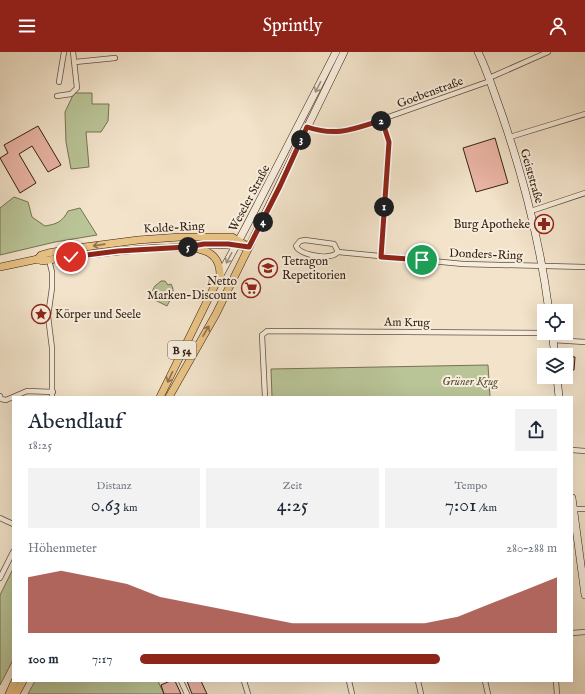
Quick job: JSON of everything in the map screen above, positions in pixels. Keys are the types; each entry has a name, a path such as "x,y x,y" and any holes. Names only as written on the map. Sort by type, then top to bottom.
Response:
{"main road":[{"name":"Weseler Straße","path":"160,396 220,275 336,52"},
{"name":"Weseler Straße","path":"170,396 216,314 280,186 344,52"},
{"name":"Geiststraße","path":"478,52 510,137 531,211 548,304"},
{"name":"Kolde-Ring","path":"38,259 41,255 48,253 138,240 221,236 232,237 237,243"},
{"name":"Kolde-Ring","path":"0,267 38,259 42,261 118,251 187,247 204,244 237,243 249,247"},
{"name":"Kolde-Ring","path":"187,247 204,250 212,255 218,262 220,275"},
{"path":"558,384 559,396"},
{"path":"573,504 575,540 585,595"},
{"path":"8,694 14,682"},
{"path":"16,694 22,682"}],"street":[{"path":"59,82 64,52"},
{"path":"57,96 71,94 77,88 73,52"},
{"name":"Goebenstraße","path":"307,127 326,132 338,132 382,120 489,80 548,52"},
{"path":"75,62 115,58"},
{"path":"510,137 585,114"},
{"path":"381,257 389,142 382,120"},
{"path":"531,211 585,193"},
{"name":"Donders-Ring","path":"338,252 334,244 329,242 305,240 300,241 296,246 297,250 302,253 329,256 338,252 463,264 585,267"},
{"path":"15,396 27,391 52,395 52,348 48,316 52,288 52,272 49,260"},
{"name":"Am Krug","path":"265,396 262,335 266,331 537,335"},
{"name":"Am Krug","path":"573,339 585,342"},
{"path":"0,396 1,399 6,400 12,397"},
{"path":"573,450 585,451"},
{"path":"574,509 585,509"},
{"path":"0,518 12,524"},
{"path":"0,578 12,554"},
{"path":"573,633 585,632"},
{"path":"181,682 187,694"},
{"path":"244,682 248,694"},
{"path":"349,682 352,694"},
{"path":"418,682 421,694"},
{"path":"485,682 488,694"},
{"path":"556,682 558,694"}],"green space":[{"path":"74,93 92,93 92,104 109,104 108,121 101,132 86,132 89,167 71,169 66,142 65,112"},
{"path":"14,197 28,202 32,217 45,226 59,222 64,218 68,211 80,208 97,235 55,242 0,255 0,208"},
{"path":"161,281 165,281 168,285 171,284 173,290 167,306 149,297 155,286"},
{"name":"Grüner Krug","path":"488,365 490,396 272,396 271,369"},
{"path":"12,571 12,662 0,685 0,595"},
{"path":"34,682 158,682 164,694 28,694"}],"building":[{"path":"38,126 61,165 48,172 32,146 19,154 36,183 20,193 0,158 8,153 4,145"},
{"path":"495,138 508,183 476,192 463,148"},
{"path":"573,357 575,357 573,370"},
{"path":"168,682 175,682 181,694 164,694 161,685"},
{"path":"187,682 201,682 207,694 192,694"}],"place":[{"name":"Burg Apotheke","path":"544,224"},
{"name":"Tetragon Repetitorien","path":"268,268"},
{"name":"Netto Marken-Discount","path":"251,288"},
{"name":"Körper und Seele","path":"41,314"}],"route":[{"path":"71,257 118,251 187,247 204,244 228,244 249,247 254,240 307,127 326,132 338,132 382,120 389,142 381,257 422,260"}]}
